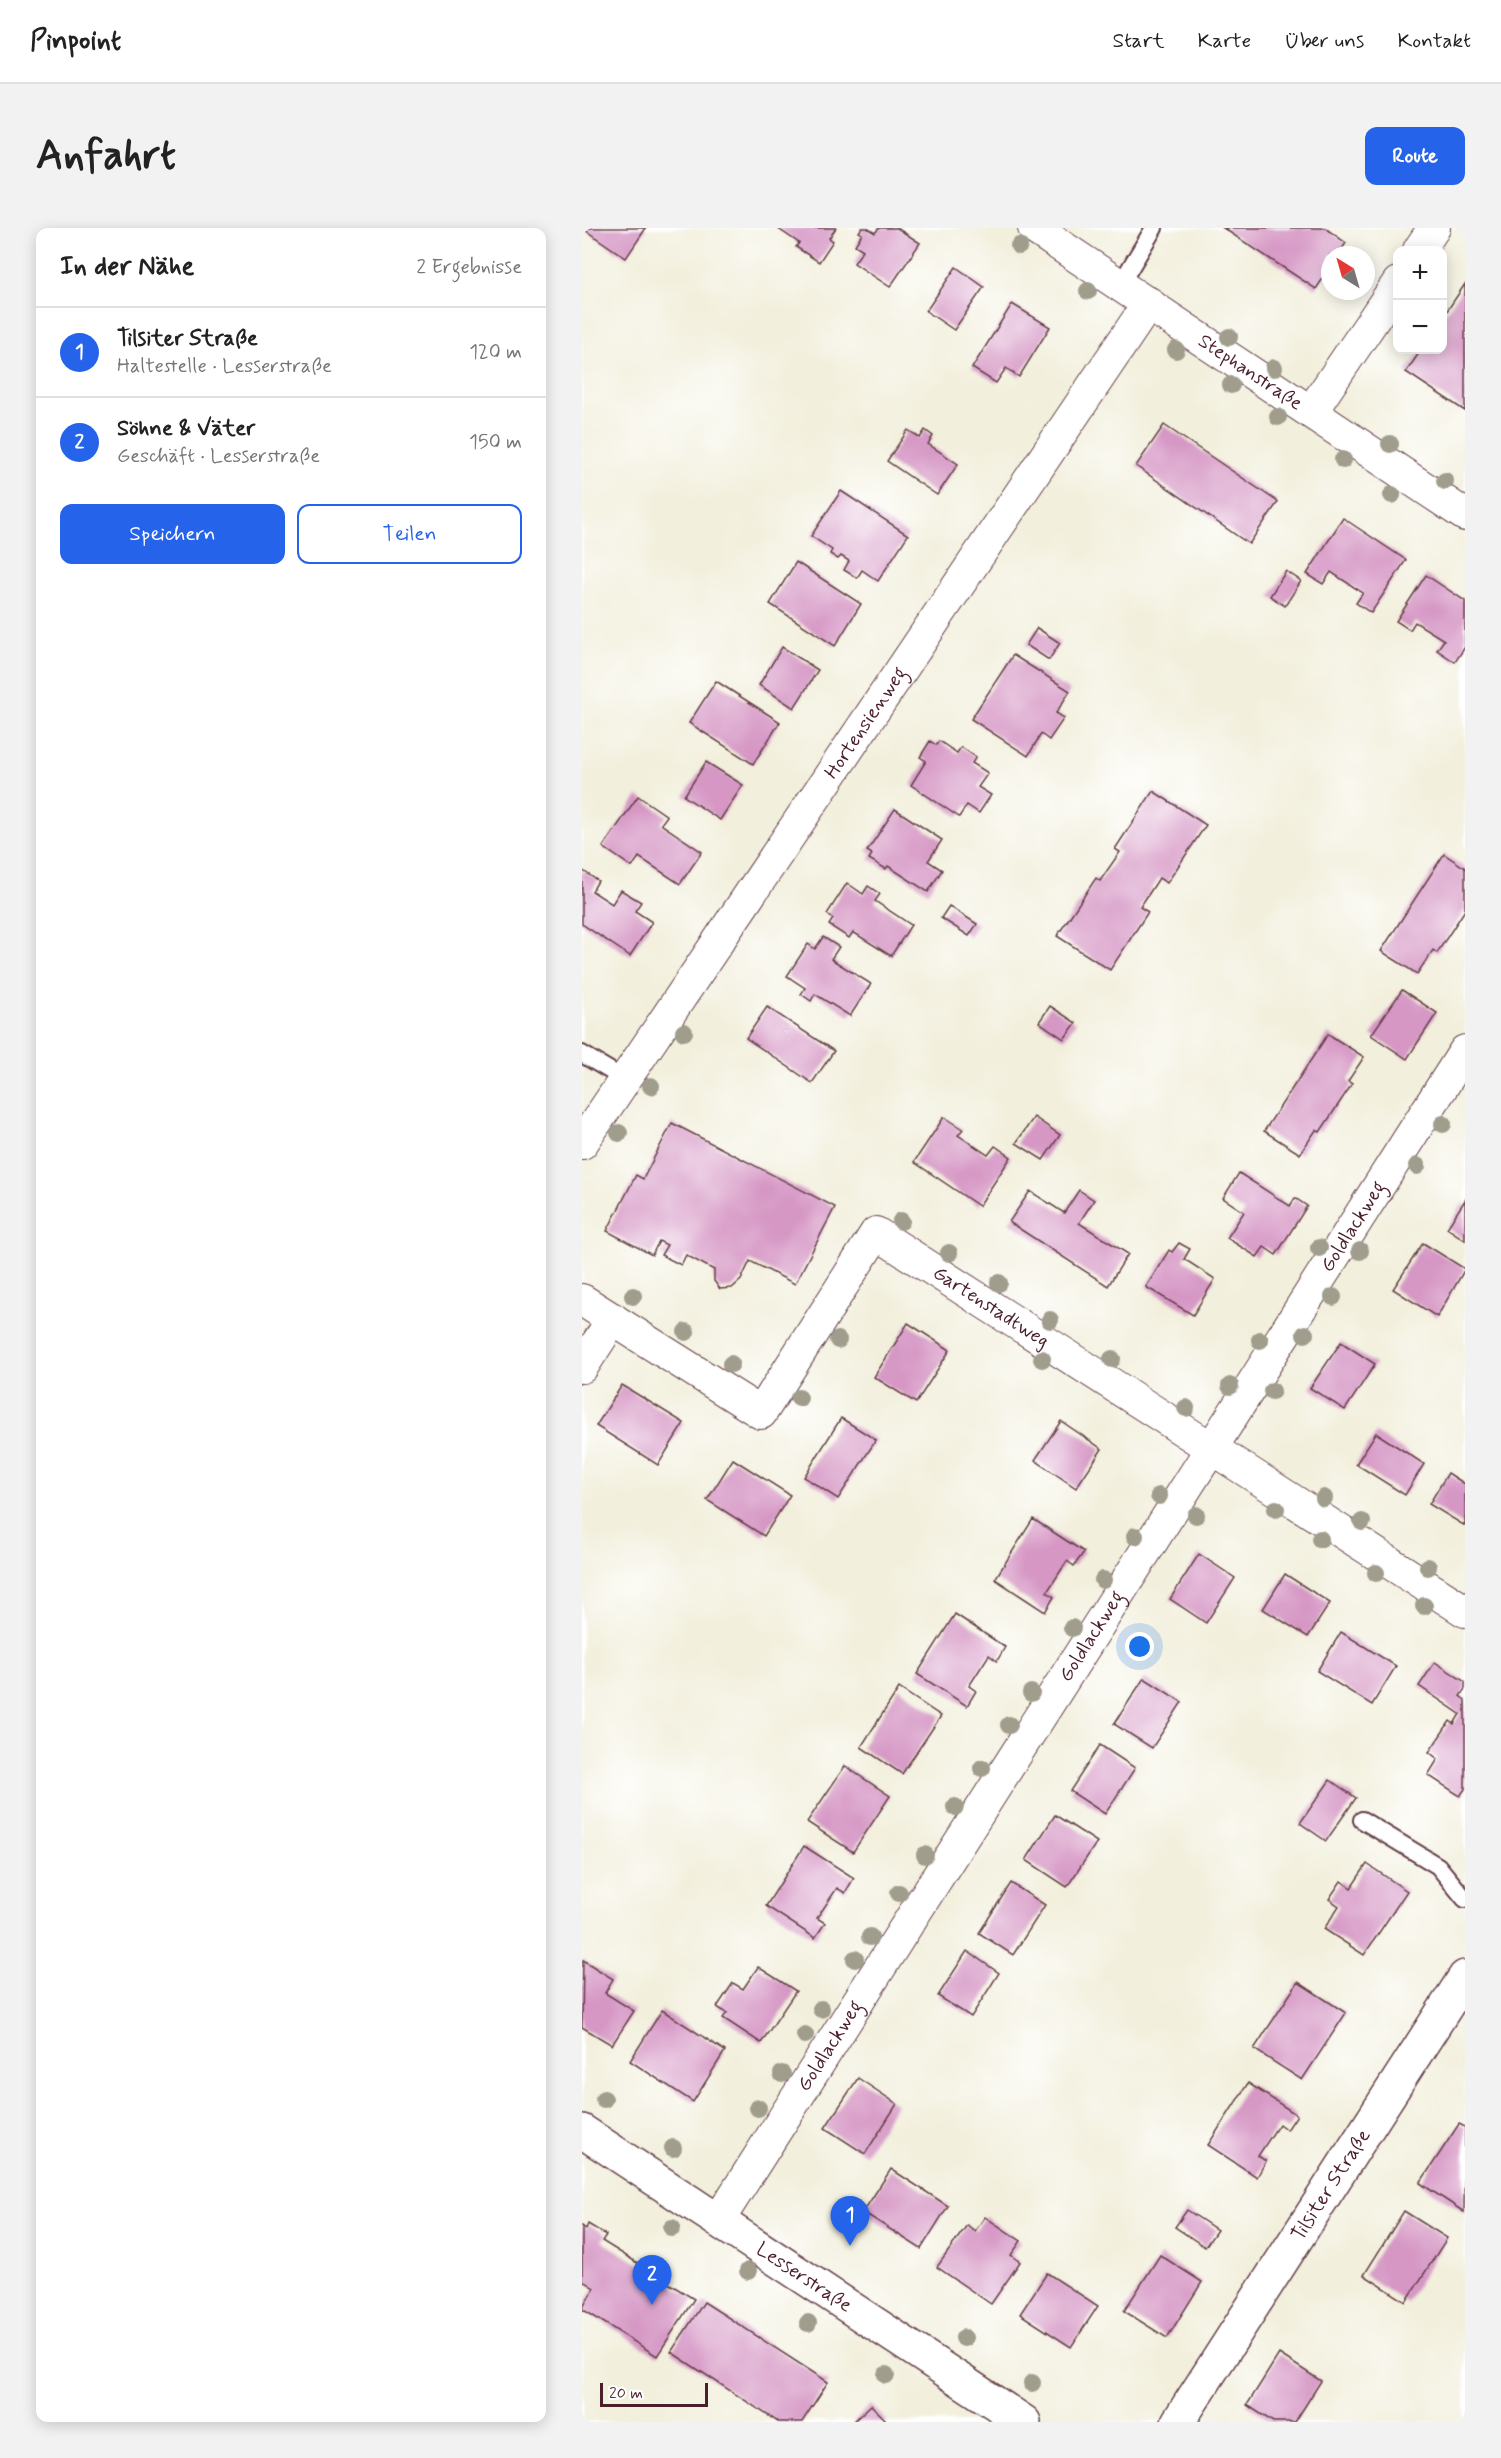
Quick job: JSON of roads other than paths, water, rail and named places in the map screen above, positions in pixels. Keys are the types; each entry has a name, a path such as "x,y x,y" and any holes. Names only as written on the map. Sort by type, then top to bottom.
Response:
{"main road":[{"name":"Tilsiter Straße","path":"1178,2422 1465,1977"},
{"name":"Lesserstraße","path":"582,2131 1024,2422"}],"street":[{"name":"Stephanstraße","path":"1034,228 1465,515"},
{"path":"1422,246 1434,228"},
{"path":"1311,412 1393,290"},
{"name":"Hortensienweg","path":"582,1143 1149,303"},
{"name":"Goldlackweg","path":"718,2220 1465,1051"},
{"name":"Gartenstadtweg","path":"582,1300 760,1413 876,1233 1465,1611"},
{"path":"582,1366 613,1319"}],"lane":[{"path":"1120,285 1154,228"},
{"path":"582,1054 624,1079"},
{"path":"1362,1820 1438,1866 1465,1899"}],"place":[{"name":"Tilsiter Straße","path":"850,2246"},
{"name":"Söhne & Väter","path":"652,2305"}]}
